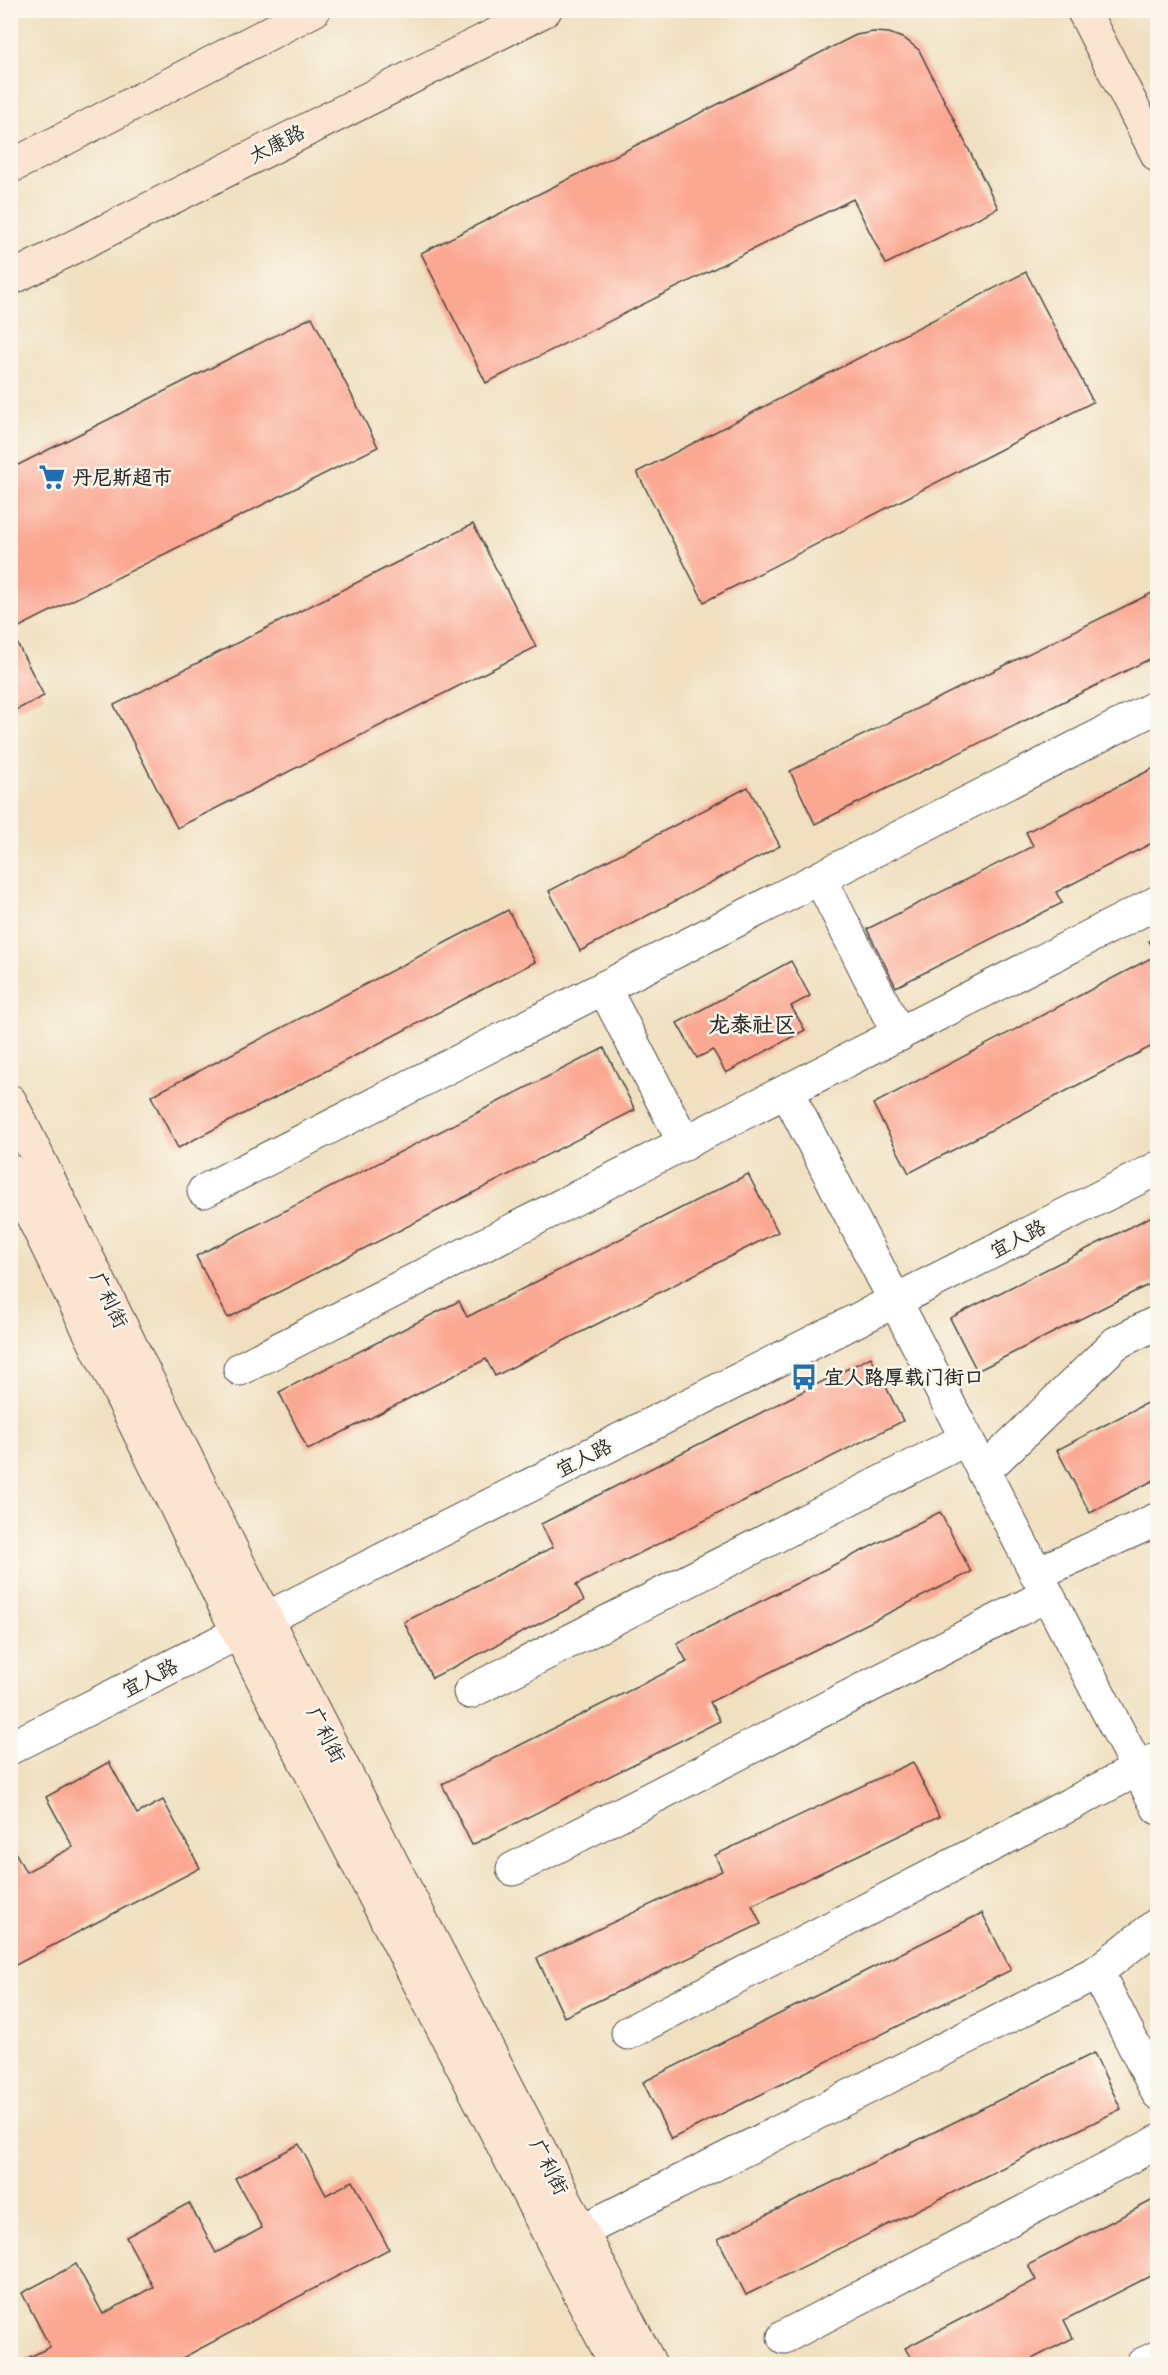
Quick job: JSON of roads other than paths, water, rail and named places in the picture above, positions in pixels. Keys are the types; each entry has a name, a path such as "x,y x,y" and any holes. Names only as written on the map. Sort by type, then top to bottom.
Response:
{"street":[{"path":"10,167 314,10"},
{"name":"太康路","path":"10,279 545,10"},
{"path":"1083,12 1158,156"},
{"path":"204,1191 1158,706"},
{"path":"820,878 899,1035"},
{"path":"240,1369 1158,902"},
{"path":"604,988 685,1144"},
{"path":"787,1092 1042,1585 1147,1764 1158,1808"},
{"name":"广利街","path":"10,1101 248,1617 616,2364"},
{"name":"宜人路","path":"10,1748 248,1617 890,1292 1158,1147"},
{"name":"宜人路","path":"890,1292 1158,1168"},
{"name":"广利街","path":"10,1171 248,1617 582,2231 650,2364"},
{"path":"983,1472 1116,1343 1158,1322"},
{"path":"470,1692 966,1439"},
{"path":"513,1869 1042,1585 1158,1519"},
{"name":"宜人路","path":"10,1725 248,1617"},
{"path":"627,2033 1147,1764"},
{"path":"582,2231 1097,1972 1158,1924"},
{"path":"1097,1972 1158,2093"},
{"path":"784,2337 1158,2142"},
{"path":"1143,2364 1158,2357"}],"place":[{"name":"丹尼斯超市","path":"52,477"},
{"name":"宜人路厚载门街口","path":"804,1377"}],"district":[{"name":"龙泰社区","path":"752,1025"}]}
